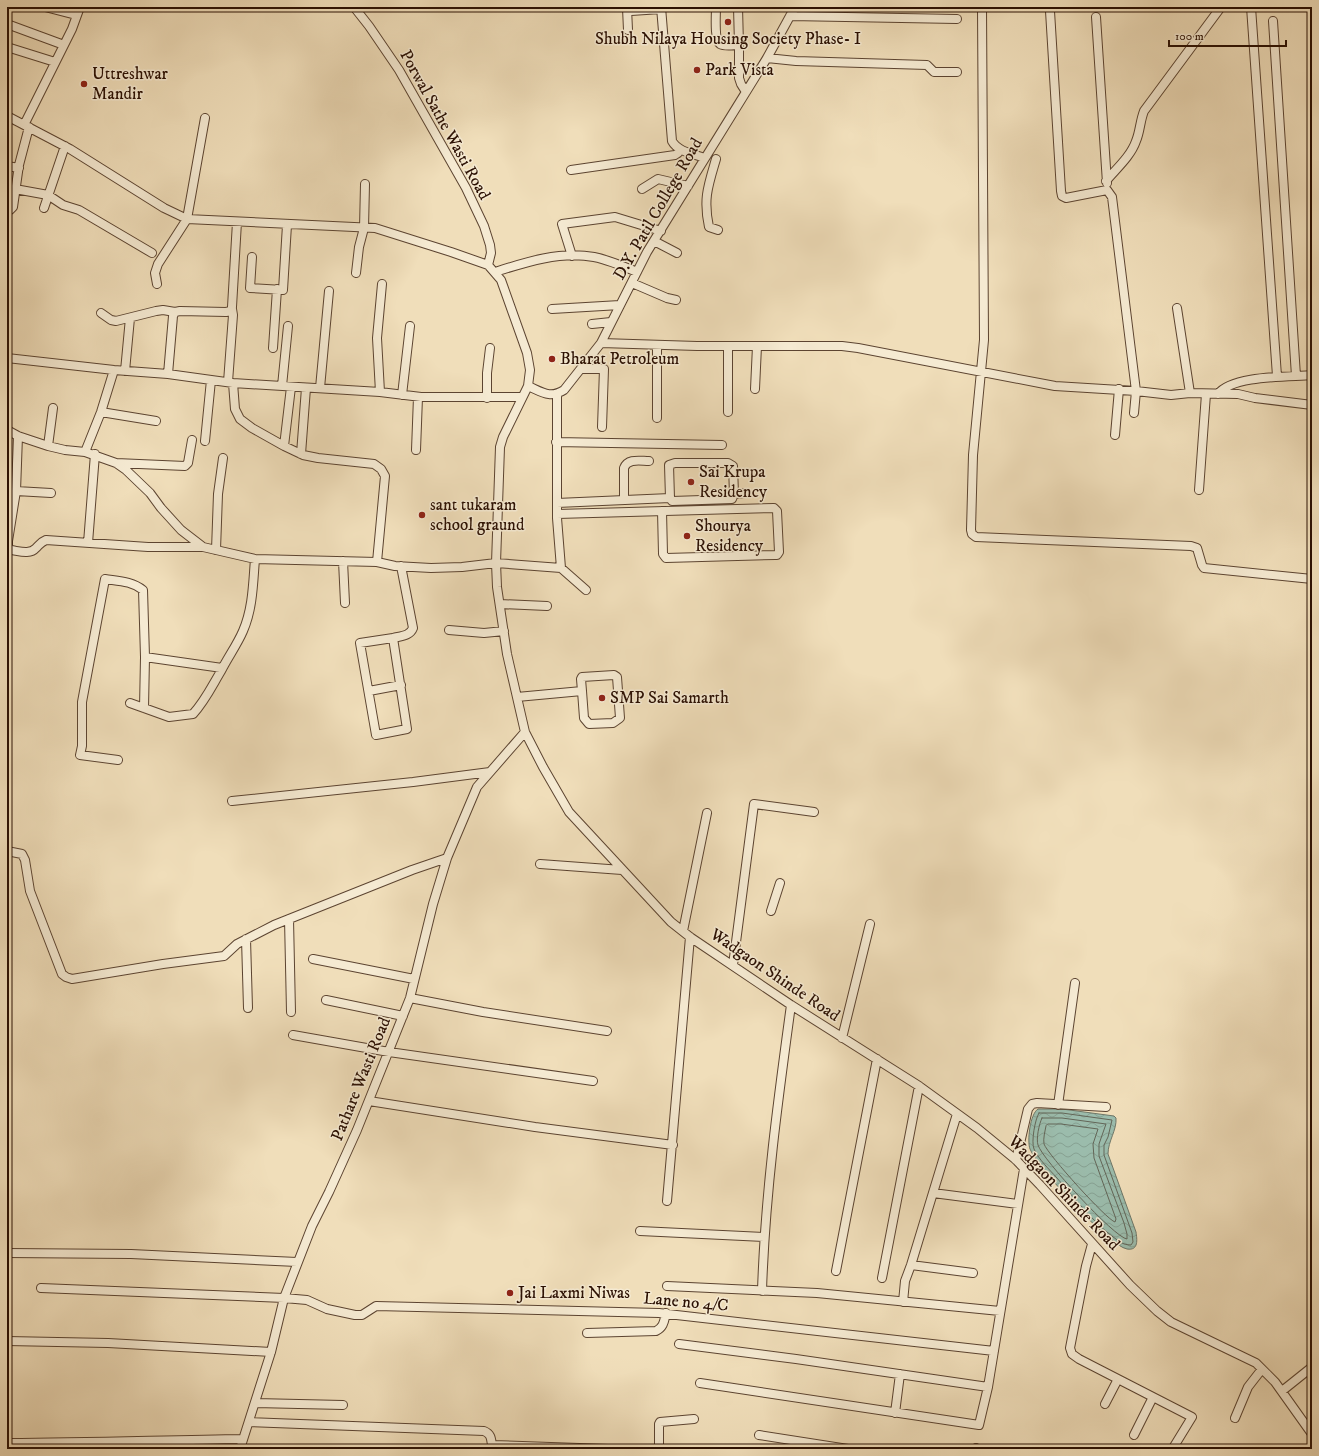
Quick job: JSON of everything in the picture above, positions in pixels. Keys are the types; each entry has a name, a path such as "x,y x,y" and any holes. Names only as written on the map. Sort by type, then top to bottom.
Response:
{"street":[{"path":"45,7 76,15"},
{"path":"7,211 13,207 18,168 27,126 55,62 72,29 80,7"},
{"name":"Porwal Sathe Wasti Road","path":"354,7 399,70 466,188 484,226 490,245 491,253 488,265"},
{"path":"627,7 631,11 661,8 672,140 680,150 706,158"},
{"path":"627,7 628,30"},
{"path":"716,7 716,38 719,43 726,45 739,45"},
{"path":"738,7 739,78 746,92"},
{"name":"D.Y. Patil College Road","path":"557,395 564,390 601,343 654,241 767,58 795,7"},
{"path":"982,7 984,340 973,455 972,534 984,537 1191,546 1197,548 1204,568 1312,578"},
{"path":"1106,181 1132,150 1137,141 1140,120 1144,111 1221,7"},
{"path":"1251,7 1277,376"},
{"path":"1050,10 1062,196 1066,198 1107,190"},
{"path":"790,16 957,19"},
{"path":"1096,17 1106,181 1107,190 1110,192 1112,197 1136,391 1134,414"},
{"path":"1273,21 1296,376"},
{"path":"7,24 64,45"},
{"path":"7,47 55,62"},
{"path":"767,58 796,61 927,65 934,72 957,72"},
{"path":"7,116 66,146 164,208 187,219 287,225 375,228 488,265 501,280 527,353 530,370 528,386 541,392 557,395 557,514 561,568"},
{"path":"157,284 156,273 158,264 187,219 206,118"},
{"path":"44,208 66,146"},
{"path":"571,170 675,155 680,150"},
{"path":"716,160 709,183 706,210 709,227 718,230"},
{"path":"7,166 18,168"},
{"path":"642,189 658,179 688,186"},
{"path":"356,273 359,248 364,228 365,184"},
{"path":"15,189 48,195 63,205 79,210 152,253"},
{"path":"572,256 562,224 615,217 661,231"},
{"path":"237,222 232,309 230,383 235,409 240,419 252,428 301,454 318,458 374,464 381,469 385,476 377,562"},
{"path":"252,256 250,288 283,290 287,225"},
{"path":"654,241 677,253"},
{"path":"494,272 532,261 572,256 594,257 615,262 637,272"},
{"path":"632,283 667,298 676,300"},
{"path":"380,392 377,338 382,284"},
{"path":"273,348 277,289"},
{"path":"320,388 329,292"},
{"path":"552,309 620,305"},
{"path":"1177,308 1190,393"},
{"path":"101,313 111,320 116,321 163,310 175,312 226,312 231,311 232,309"},
{"path":"168,374 173,316 175,312"},
{"path":"125,371 130,318"},
{"path":"592,324 611,322"},
{"path":"282,386 288,326"},
{"path":"402,395 410,326"},
{"path":"601,343 728,346 842,346 1055,386 1136,391 1171,395 1190,393 1238,394 1255,398 1312,405"},
{"path":"657,345 657,418"},
{"path":"728,346 728,412"},
{"path":"755,389 757,346"},
{"path":"487,398 487,372 490,348"},
{"path":"7,358 114,370 168,374 230,383 380,392 418,397 522,398"},
{"path":"581,369 604,369 602,427"},
{"path":"85,452 101,412 114,370"},
{"path":"1218,394 1221,389 1233,383 1277,376 1312,375"},
{"path":"205,441 211,380"},
{"name":"Wadgaon Shinde Road","path":"528,386 503,436 500,447 496,563 500,604 507,654 525,732 542,767 570,812 671,922 690,937 790,1005 919,1086 977,1128 1016,1160 1130,1285 1157,1311 1184,1328 1256,1363 1282,1391 1312,1434"},
{"path":"284,446 291,387"},
{"path":"301,454 306,388"},
{"path":"1115,435 1119,390"},
{"path":"1198,490 1206,394"},
{"path":"416,450 418,397"},
{"path":"48,446 52,408"},
{"path":"101,412 156,420"},
{"path":"7,430 18,436 48,446 94,454 116,463 126,470 150,493 180,530 203,547"},
{"path":"18,436 16,491 8,541 8,548 11,550 28,552 33,551 41,542 46,540 148,547 203,547 255,559 377,562 401,566 462,567 496,563 561,568 586,590"},
{"path":"116,463 185,466 188,463 192,440"},
{"path":"556,442 722,444"},
{"path":"88,543 94,454"},
{"path":"216,550 218,494 223,458"},
{"path":"624,500 624,468 626,463 629,461 649,461"},
{"path":"557,504 670,498 672,501 677,502 732,499 734,497 733,466 728,463 675,463 669,465 670,498"},
{"path":"16,491 50,493"},
{"path":"734,494 745,493"},
{"path":"557,514 775,508 777,513 779,552 777,555 666,558 663,554 662,512"},
{"path":"130,702 169,718 193,714 204,701 235,648 244,629 252,595 255,559"},
{"path":"343,561 345,603"},
{"path":"393,638 407,729 376,735 360,643 393,638 411,632 413,628 401,566"},
{"path":"118,760 80,755 82,746 82,702 105,579 128,583 143,590 145,656 144,708"},
{"path":"500,604 547,606"},
{"path":"450,630 484,633 504,631"},
{"path":"145,656 222,668"},
{"path":"610,674 618,677 620,718 613,722 589,724 584,718 582,691 582,678 610,674"},
{"path":"369,691 401,685"},
{"path":"517,697 582,691"},
{"name":"Pathare Wasti Road","path":"240,1449 271,1352 284,1298 297,1262 369,1101 410,998 433,904 447,858 477,787 525,732"},
{"path":"232,801 413,782 490,772"},
{"path":"733,965 754,804 814,812"},
{"path":"683,931 707,813"},
{"path":"7,851 22,854 25,860 30,891 62,974 66,978 72,979 163,964 219,958 224,956 246,939 274,925 412,870 447,858"},
{"path":"540,864 622,870"},
{"path":"771,911 780,883"},
{"path":"289,919 291,1012"},
{"path":"842,1038 870,924"},
{"path":"667,1201 690,937"},
{"path":"246,939 248,1008"},
{"path":"314,959 414,979"},
{"path":"1058,1105 1074,982"},
{"path":"410,998 483,1012 607,1031"},
{"path":"326,1000 403,1016"},
{"path":"762,1290 764,1237 775,1120 790,1005"},
{"path":"293,1035 389,1052 593,1080"},
{"path":"836,1271 877,1060"},
{"path":"882,1278 919,1086"},
{"path":"369,1101 535,1127 672,1145"},
{"path":"1016,1160 1028,1109 1032,1104 1037,1103 1106,1107"},
{"path":"903,1302 905,1281 957,1114"},
{"path":"700,1383 979,1425 988,1387 1024,1169"},
{"path":"933,1193 1018,1204"},
{"path":"640,1232 764,1237"},
{"path":"1092,1244 1086,1266 1070,1348 1072,1354 1153,1398 1192,1417 1173,1448"},
{"path":"7,1253 131,1254 297,1262"},
{"path":"911,1265 973,1273"},
{"path":"667,1286 817,1293 1000,1311"},
{"name":"Lane no 4/C","path":"41,1288 284,1298 307,1300 327,1309 362,1315 376,1306 666,1313 994,1351"},
{"path":"587,1333 656,1331 661,1329 664,1324 666,1313"},
{"path":"7,1342 108,1343 271,1352"},
{"path":"679,1344 988,1387"},
{"path":"1282,1391 1312,1367"},
{"path":"1235,1418 1248,1387 1262,1369"},
{"path":"895,1413 900,1374"},
{"path":"1105,1404 1118,1379"},
{"path":"1134,1434 1153,1398"},
{"path":"255,1403 344,1405"},
{"path":"659,1449 660,1422 694,1419"},
{"path":"249,1422 484,1431 491,1436 492,1447 608,1449"},
{"path":"759,1436 848,1449"},
{"path":"9,1442 93,1446 243,1439"}],"water":[{"path":"1038,1109 1062,1109 1114,1116 1116,1118 1108,1154 1136,1232 1137,1238 1134,1248 1127,1249 1118,1245 1105,1235 1074,1205 1035,1158 1029,1145 1029,1134 1033,1116"}],"place":[{"name":"Shubh Nilaya Housing Society Phase- I","path":"728,22"},
{"name":"Park Vista","path":"697,70"},
{"name":"Uttreshwar Mandir","path":"84,84"},
{"name":"Bharat Petroleum","path":"552,359"},
{"name":"Sai Krupa Residency","path":"691,482"},
{"name":"sant tukaram school graund","path":"422,515"},
{"name":"Shourya Residency","path":"687,536"},
{"name":"SMP Sai Samarth","path":"602,698"},
{"name":"Jai Laxmi Niwas","path":"510,1293"}]}
